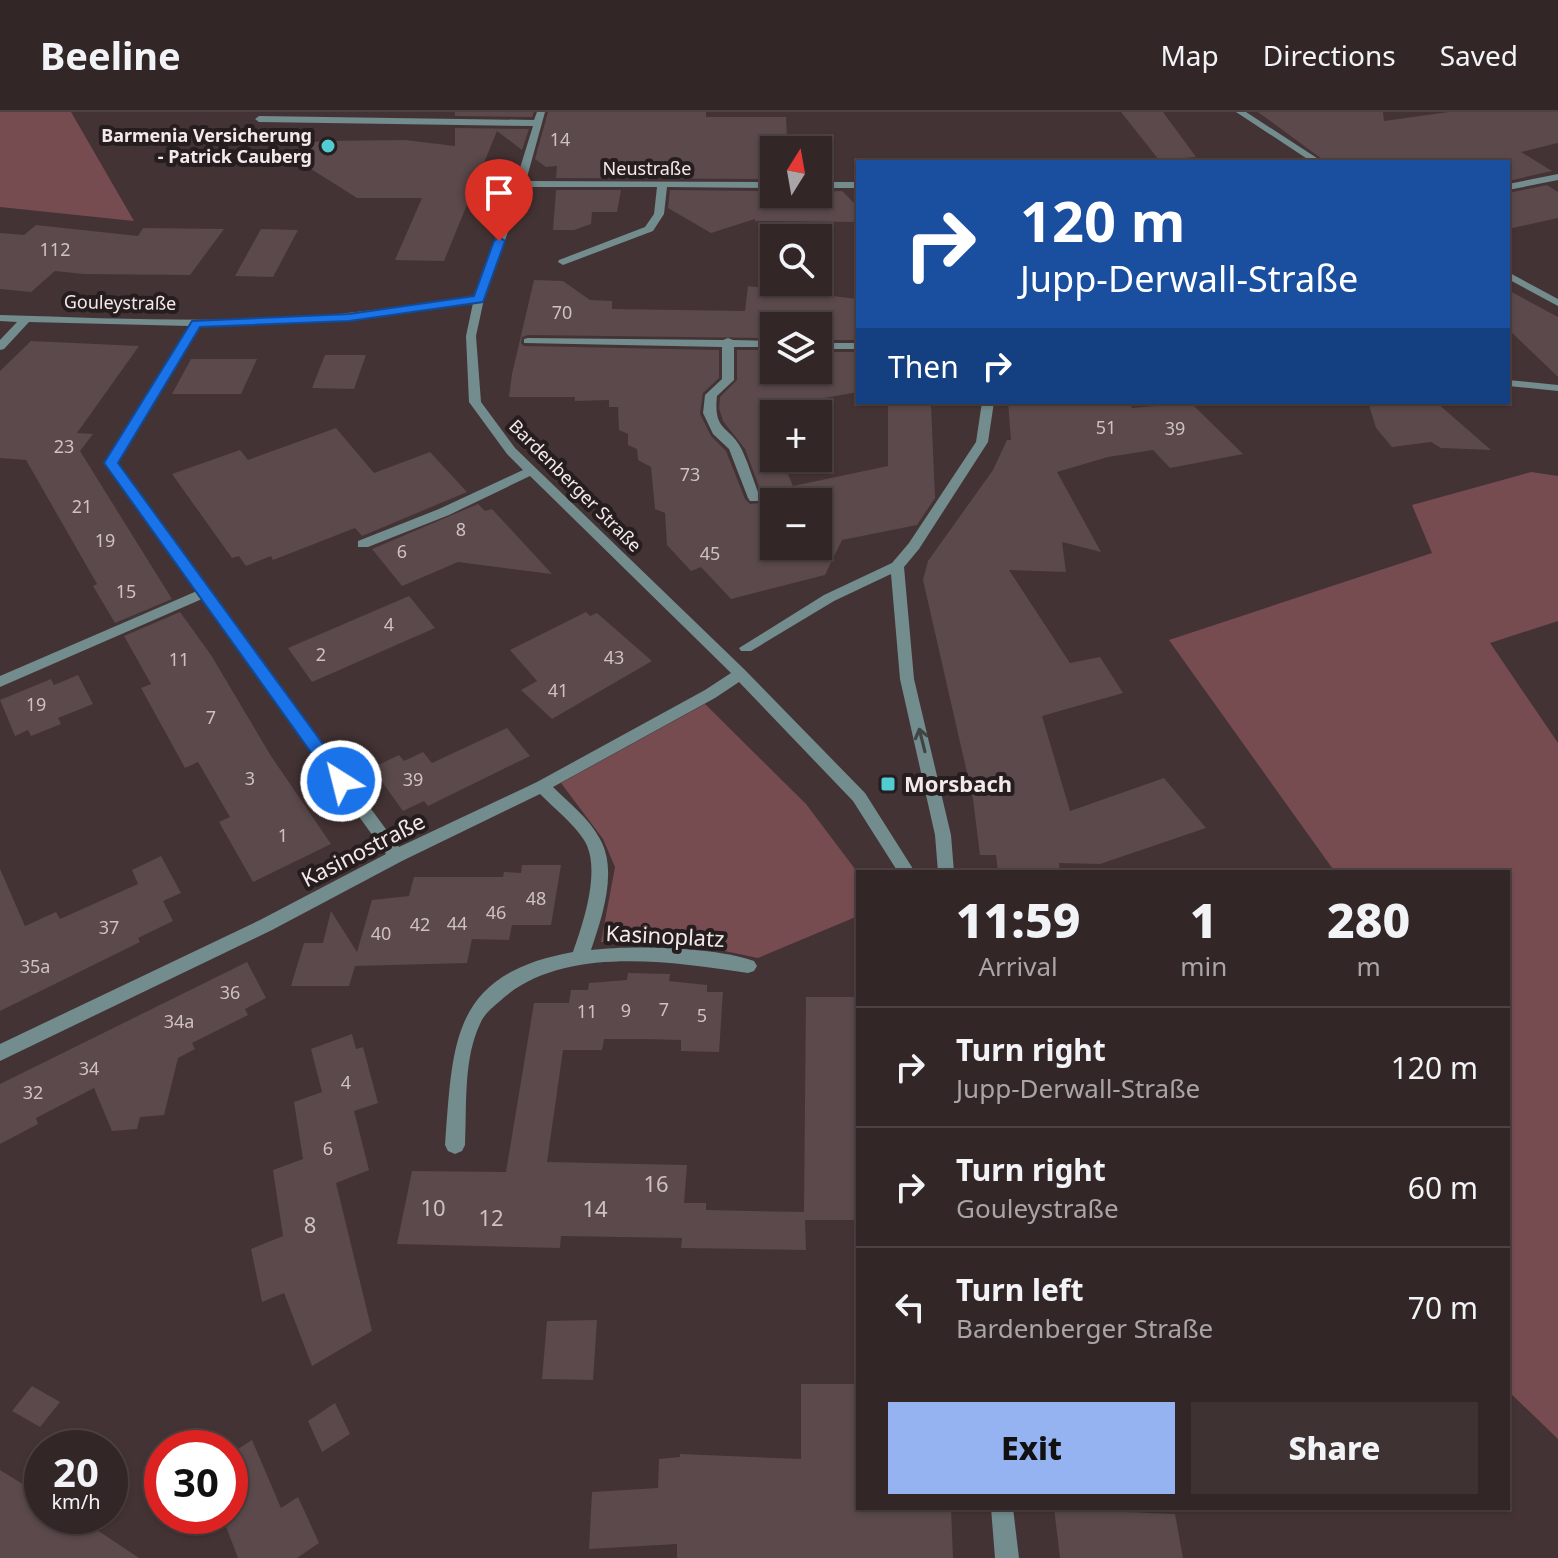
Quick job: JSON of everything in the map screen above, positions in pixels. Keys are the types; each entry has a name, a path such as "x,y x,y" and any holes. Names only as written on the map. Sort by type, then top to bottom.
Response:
{"street":[{"path":"1240,112 1315,160"},
{"name":"Bardenberger Straße","path":"259,119 540,117 479,299 471,336 475,402 511,451 740,674 859,797 906,870"},
{"path":"1510,187 1558,177"},
{"name":"Neustraße","path":"520,184 760,185"},
{"path":"563,262 649,229 658,221 662,185"},
{"path":"832,185 856,185"},
{"path":"1510,276 1558,303"},
{"name":"Gouleystraße","path":"0,318 196,324 349,317 479,299"},
{"path":"0,347 26,319"},
{"path":"196,324 111,463 396,856"},
{"path":"528,341 760,343"},
{"path":"728,341 728,380 711,395 709,413 717,431 735,448 754,498"},
{"path":"832,346 856,346"},
{"path":"1510,383 1558,388"},
{"path":"746,648 829,598 897,566 914,546 982,442 988,404"},
{"path":"363,544 444,512 531,471"},
{"path":"897,566 907,679 940,820 946,870"},
{"path":"0,682 204,593"},
{"name":"Kasinostraße","path":"0,1053 266,925 396,856 542,786 710,694 740,674"},
{"name":"Kasinoplatz","path":"542,786 595,843 599,875 592,924 580,958"},
{"name":"Kasinoplatz","path":"455,1145 460,1079 468,1036 479,1009 503,988 533,970 580,958 666,956 748,966"},
{"path":"1002,1510 1007,1558"}],"shaded area":[{"path":"0,112 71,112 134,221 0,207"},
{"path":"1531,472 1558,476 1558,621 1490,643 1558,743 1558,1439 1510,1393 1510,870 1334,870 1169,640 1432,553 1412,505"},
{"path":"705,704 806,804 856,870 856,917 758,958 696,945 601,942 615,867 603,839 561,783"}],"building":[{"path":"455,112 534,112 532,117 455,116"},
{"path":"548,112 706,112 706,117 786,117 787,136 760,136 760,179 556,178 557,166 546,167 535,159"},
{"path":"1121,112 1163,112 1196,157 1159,160"},
{"path":"1258,112 1383,112 1384,121 1449,112 1558,112 1558,143 1521,152 1552,171 1510,181 1510,160 1323,160"},
{"path":"455,128 529,129 522,150 497,131 444,261 395,260 422,198 357,198 300,162 312,142 405,140 455,146"},
{"path":"1547,185 1558,192 1558,218 1510,229 1510,193"},
{"path":"556,190 621,190 617,212 592,212 591,224 574,230 553,230"},
{"path":"670,190 760,191 760,208 832,208 832,191 842,191 856,205 856,222 755,219 711,233 668,208"},
{"path":"36,225 138,236 143,228 224,229 190,275 55,271 31,292 0,289 0,233 24,235"},
{"path":"261,229 298,230 273,277 235,276"},
{"path":"534,280 563,281 590,300 612,301 612,309 745,311 748,286 760,287 760,296 856,299 856,340 832,340 832,312 760,312 760,338 528,335 522,337 521,343 524,346 719,350 719,378 703,393 700,414 711,436 726,451 745,499 750,504 760,503 760,560 832,560 832,488 760,489 745,449 723,421 719,408 720,397 737,380 737,350 760,350 760,384 832,384 832,352 856,352 856,392 814,400 760,400 760,472 787,472 793,486 888,466 888,404 931,405 935,498 917,525 842,540 825,575 731,599 701,567 691,571 667,545 665,513 655,509 651,467 638,460 637,449 628,445 628,434 619,430 618,407 609,407 609,400 575,401 575,397 509,397"},
{"path":"1510,291 1558,317 1558,377 1510,331"},
{"path":"31,341 139,346 77,433 93,434 80,451 172,599 115,623 93,586 97,584 26,460 0,458 0,371"},
{"path":"325,355 366,355 354,389 312,388"},
{"path":"191,359 257,359 241,394 172,394"},
{"path":"1008,404 1130,404 1132,408 1192,404 1243,454 1170,468 1153,450 1108,457 1057,472 1101,552 1062,542 1066,572 1009,570 1070,663 1100,657 1123,693 1042,716 1070,811 1164,778 1206,828 1100,864 1059,863 1060,870 998,870 996,855 980,855 973,799 923,580 928,561 993,470 1007,440 1011,440"},
{"path":"1369,404 1438,404 1491,450 1441,448 1431,442 1392,447 1376,428"},
{"path":"336,428 374,473 430,452 467,492 362,536 355,528 273,560 271,556 246,566 239,556 232,558 172,474 240,450 248,460"},
{"path":"478,504 485,511 492,509 552,574 458,562 402,586 372,549"},
{"path":"409,596 435,628 312,682 288,648"},
{"path":"180,612 211,655 271,756 331,844 253,882 219,822 230,817 198,762 185,768 141,688 151,684 124,636"},
{"path":"586,612 590,616 597,613 652,661 552,719 521,690 537,681 510,650"},
{"path":"78,675 93,704 58,718 61,724 31,736 28,730 15,736 0,700 51,679 54,685"},
{"path":"507,728 530,756 428,806 424,801 403,811 372,768 399,755 404,761 423,752 432,763"},
{"path":"161,856 181,893 163,901 173,921 138,938 140,942 0,1011 0,869 25,926 56,912 60,919 138,884 132,870"},
{"path":"522,865 561,865 551,925 512,925 509,940 472,939 467,963 355,966 349,986 291,986 304,943 323,943 331,911 357,952 372,900 409,896 414,877 503,877 504,872 521,873"},
{"path":"247,962 266,998 245,1009 248,1015 192,1043 195,1049 178,1058 164,1115 140,1117 137,1129 112,1131 94,1088 36,1118 38,1124 0,1144 0,1084"},
{"path":"628,973 670,974 669,981 707,985 707,992 723,992 719,1052 681,1051 681,1040 643,1039 604,1039 602,1050 563,1050 547,1162 687,1165 684,1203 706,1203 706,1210 804,1212 806,997 856,997 856,1220 805,1220 806,1250 681,1248 682,1238 561,1236 560,1248 397,1244 412,1171 506,1172 534,1003 569,1003 571,990 588,990 589,983 627,980"},
{"path":"352,1034 356,1049 363,1047 378,1103 354,1111 369,1170 336,1183 372,1331 312,1366 284,1293 262,1302 251,1249 283,1236 273,1170 303,1159 294,1102 322,1092 311,1049"},
{"path":"597,1320 593,1380 542,1379 547,1321"},
{"path":"801,1384 856,1384 856,1510 951,1510 953,1558 677,1558 677,1544 589,1549 592,1492 658,1488 659,1459 680,1457 680,1454 801,1459"},
{"path":"32,1386 60,1402 40,1427 12,1411"},
{"path":"335,1403 350,1434 322,1452 308,1421"},
{"path":"252,1440 281,1508 298,1497 319,1543 297,1558 238,1558 229,1534 248,1534 248,1443"},
{"path":"0,1470 24,1485 24,1534 103,1534 139,1558 0,1558"},
{"path":"1054,1510 1127,1510 1175,1514 1183,1558 1060,1558"}],"place":[{"name":"Barmenia Versicherung - Patrick Cauberg","path":"328,146"},
{"name":"Morsbach","path":"888,784"}],"route":[{"path":"341,781 111,463 196,324 349,317 479,299 499,241"}]}
